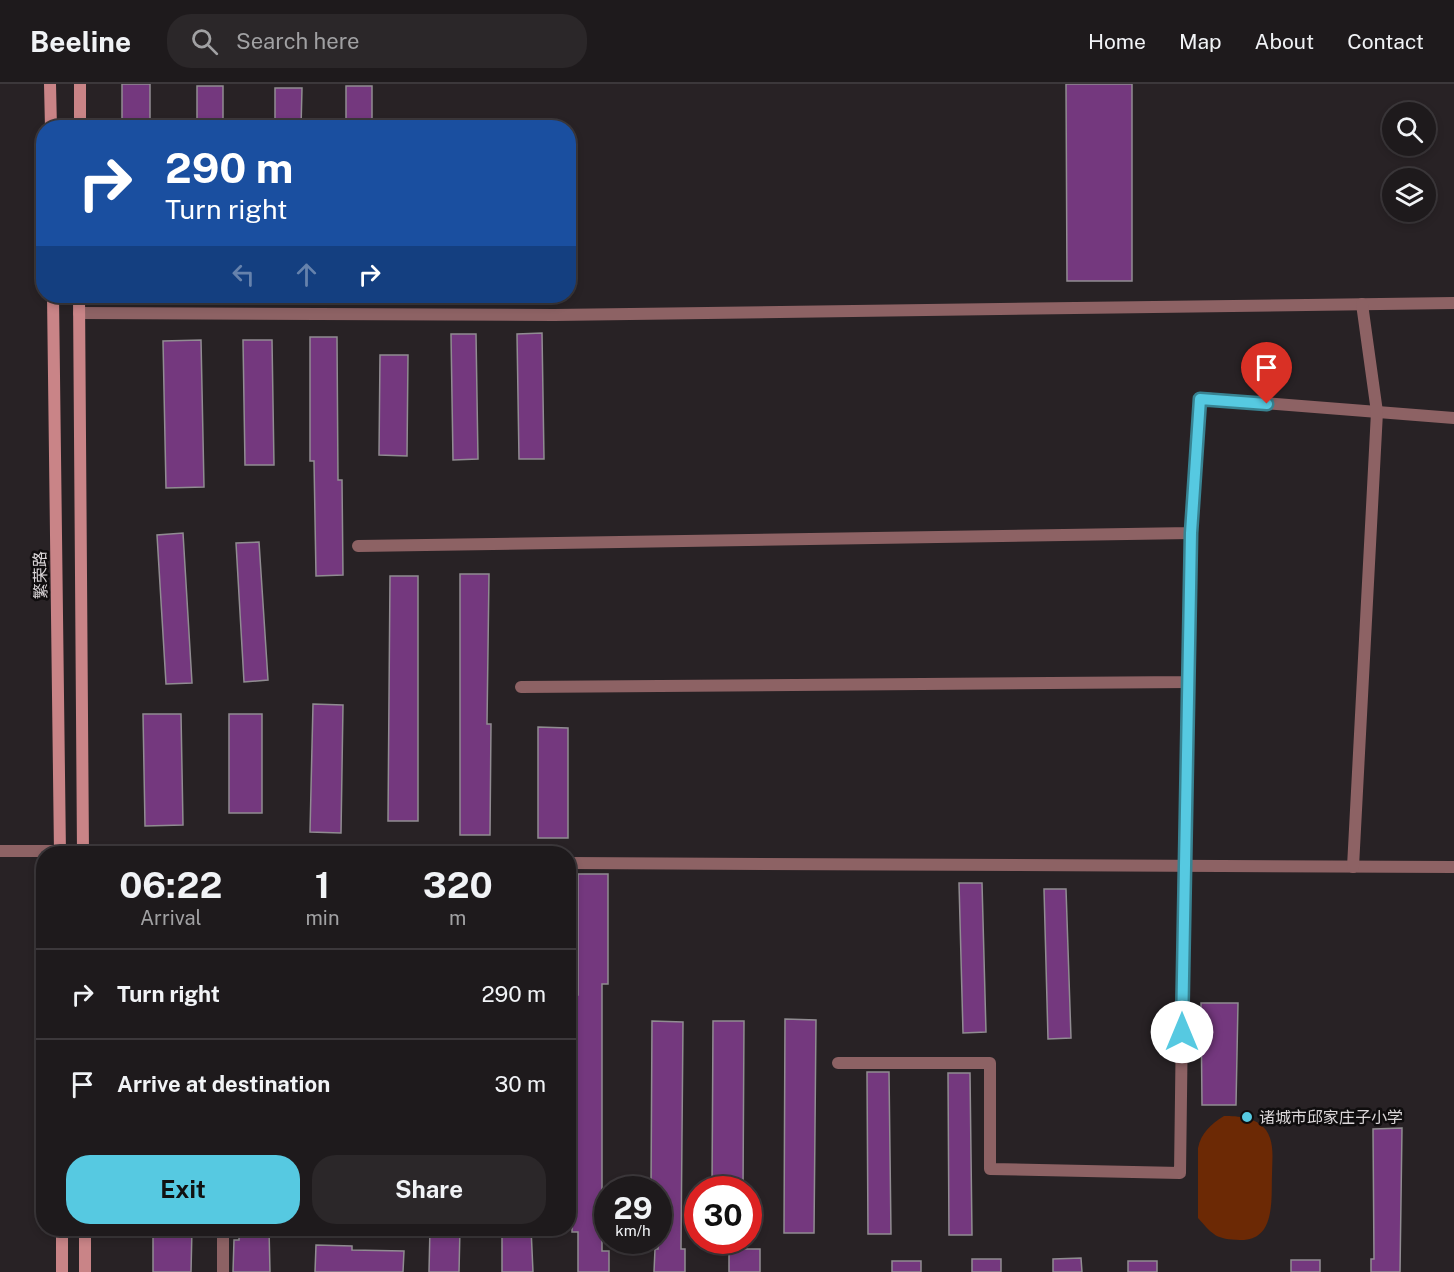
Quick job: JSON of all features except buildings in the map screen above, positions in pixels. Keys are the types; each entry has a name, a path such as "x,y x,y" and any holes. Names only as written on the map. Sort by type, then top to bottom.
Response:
{"main road":[{"path":"50,84 51,120"},
{"path":"80,84 80,120"},
{"name":"繁荣路","path":"53,303 60,846"},
{"path":"80,303 83,846"},
{"path":"62,1236 62,1272"},
{"path":"85,1236 85,1272"}],"street":[{"path":"79,313 554,315 1454,303"},
{"path":"1353,867 1377,412 1362,304"},
{"path":"838,1063 990,1063 990,1169 1180,1173 1191,533 1200,399 1454,418"},
{"path":"358,546 1191,533"},
{"path":"521,687 1189,682"},
{"path":"0,851 36,852"},
{"path":"576,863 1454,867"},
{"path":"223,1236 223,1272"}],"shaded area":[{"path":"1224,1116 1241,1117 1257,1122 1266,1130 1271,1140 1271,1207 1266,1226 1252,1239 1220,1237 1212,1233 1198,1218 1198,1148 1207,1129"}],"place":[{"name":"诸城市邱家庄子小学","path":"1247,1117"}],"route":[{"path":"1182,1032 1191,533 1200,399 1267,404"}]}
